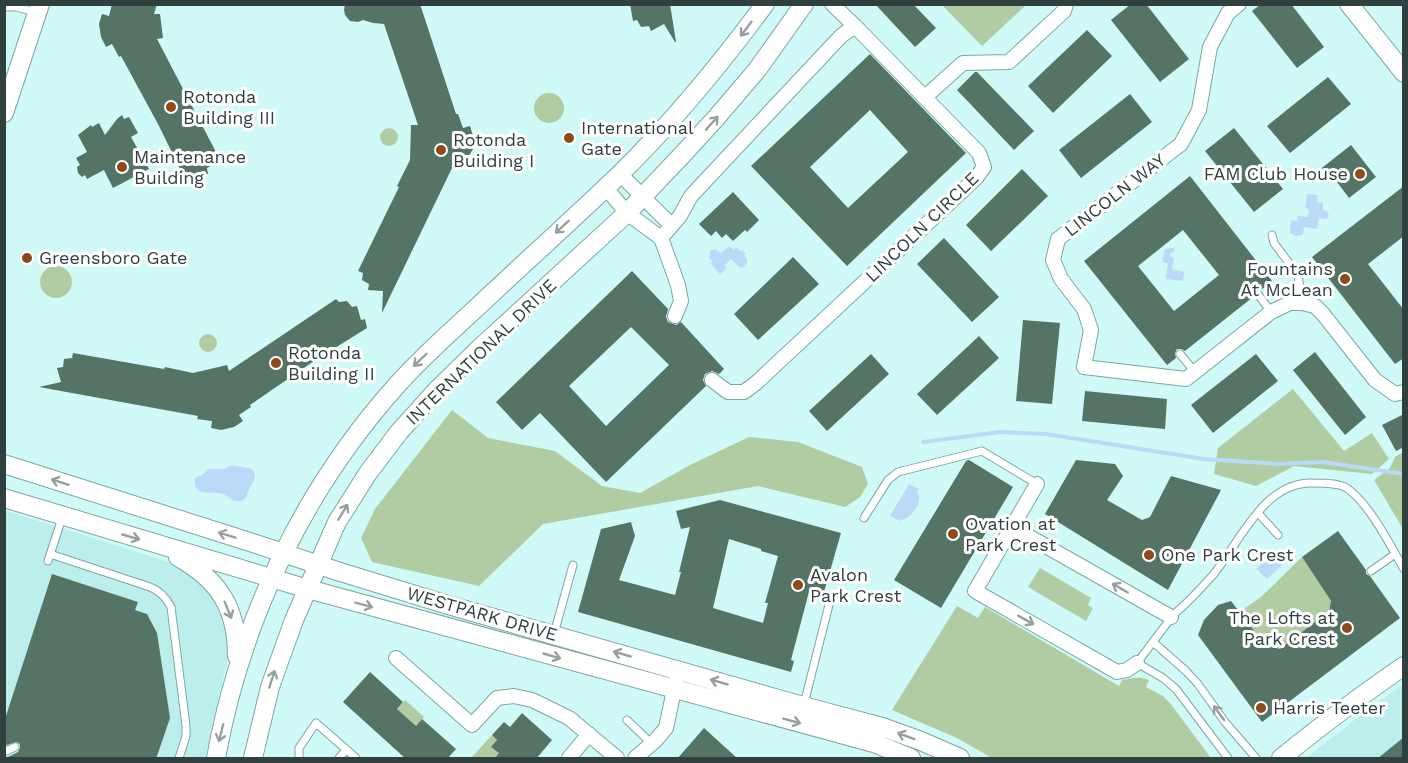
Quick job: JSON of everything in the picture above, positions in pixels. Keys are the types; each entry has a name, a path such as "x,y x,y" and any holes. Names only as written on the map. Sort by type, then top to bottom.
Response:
{"main road":[{"name":"INTERNATIONAL DRIVE","path":"216,759 237,668 271,578 331,470 361,428 396,386 435,346 620,174 667,126 765,4"},
{"name":"INTERNATIONAL DRIVE","path":"253,759 270,687 282,650 337,522 381,456 418,410 464,363 627,213 683,154 738,93 777,44 804,4"},
{"path":"1349,4 1404,73"},
{"path":"6,107 38,9"},
{"name":"WESTPARK DRIVE","path":"4,464 448,605 882,727 921,741 960,759"},
{"name":"WESTPARK DRIVE","path":"4,498 308,589 874,743 911,759"},
{"path":"156,544 193,565 211,580 222,596 234,627 237,668"},
{"path":"1281,759 1336,714 1404,666"}],"street":[{"name":"LINCOLN CIRCLE","path":"712,380 728,392 744,392 756,383 976,178 984,167 979,153 832,4"},
{"path":"925,97 963,63 1009,62 1064,11 1066,4"},
{"name":"LINCOLN WAY","path":"1239,4 1228,13 1210,47 1199,110 1181,144 1058,239 1053,260 1061,279 1084,309 1091,330 1084,367 1186,379 1271,312 1290,303 1302,303"},
{"path":"661,238 680,216 691,196 841,36 855,26"},
{"path":"620,174 671,225"},
{"path":"605,187 627,213 661,238 678,285 681,301 675,316"},
{"path":"1302,303 1315,306 1323,314 1375,381 1395,394 1404,392"},
{"path":"1037,484 975,591 1118,672 1127,670 1137,663"},
{"path":"1012,526 1171,617"},
{"path":"396,658 472,725 497,698 514,696 532,700 569,718 617,759"},
{"path":"635,759 666,728 678,671"},
{"path":"569,759 589,734"}],"lane":[{"path":"8,7 38,9"},
{"path":"1272,235 1274,243 1298,275 1302,303"},
{"path":"1257,293 1271,312"},
{"path":"1180,354 1195,372"},
{"path":"864,518 888,480 898,472 981,451 1037,484"},
{"path":"1228,759 1176,689 1164,678 1137,663 1171,617 1213,574 1265,504 1280,491 1304,483 1343,486 1361,501 1404,569"},
{"path":"1258,513 1278,535"},
{"path":"62,516 49,557 150,586 167,599 171,607 186,726 186,736 179,759"},
{"path":"1371,571 1395,554"},
{"path":"554,634 573,565"},
{"path":"803,706 830,601"},
{"path":"1153,642 1198,684 1225,722 1256,759"},
{"path":"627,720 651,744"},
{"path":"299,759 299,748 316,723 356,759"},
{"path":"4,752 15,747"},
{"path":"339,759 346,750"}],"shaded area":[{"path":"1307,194 1318,195 1317,202 1323,203 1323,210 1327,211 1329,216 1326,219 1319,218 1317,229 1304,227 1303,235 1296,236 1290,233 1291,220 1297,221 1298,216 1308,217 1309,209 1305,208"},
{"path":"729,246 734,250 736,247 742,250 746,254 744,255 747,263 742,268 731,259 725,265 727,268 720,274 711,264 713,261 709,258 710,251 715,249 721,253"},
{"path":"1174,248 1174,252 1170,253 1170,256 1174,258 1172,269 1184,272 1183,281 1166,279 1168,263 1162,262 1165,249"},
{"path":"232,465 251,469 255,474 243,500 236,501 223,494 197,489 195,478 208,469 224,469"},
{"path":"909,484 919,489 918,503 913,512 900,521 890,516"},
{"path":"4,510 190,569 220,597 229,653 205,758 5,758"},
{"path":"1275,551 1285,562 1267,579 1256,569"},
{"path":"1403,684 1403,758 1306,758 1370,708"}],"green space":[{"path":"942,5 1026,5 982,46"},
{"path":"549,93 560,97 564,108 560,119 549,123 538,119 534,108 538,97"},
{"path":"389,128 395,131 398,137 395,143 389,146 383,143 380,137 383,131"},
{"path":"56,266 67,271 72,282 67,293 56,298 45,293 40,282 45,271"},
{"path":"208,334 214,337 217,343 214,349 208,352 202,349 199,343 202,337"},
{"path":"1293,389 1344,451 1372,433 1389,459 1372,474 1294,466 1256,486 1214,474 1218,448"},
{"path":"452,410 488,438 555,451 602,486 640,493 690,465 749,437 798,442 862,467 868,484 860,497 845,507 758,486 543,524 479,586 372,562 361,538 375,509"},
{"path":"1403,452 1403,529 1374,480 1390,468 1395,457"},
{"path":"1302,557 1331,601 1329,611 1280,649 1265,645 1239,612 1261,597"},
{"path":"1040,568 1091,598 1088,605 1093,608 1086,621 1028,587"},
{"path":"957,606 978,618 985,607 1119,686 1122,680 1126,679 1149,680 1146,687 1163,696 1170,703 1211,758 992,758 957,738 892,710"},
{"path":"405,700 424,717 416,726 397,709"},
{"path":"492,735 497,740 492,747 499,753 494,758 471,758"}],"building":[{"name":"Rotonda Building III","path":"112,4 157,4 154,14 160,14 163,38 157,39 217,154 214,156 214,164 207,168 208,174 194,176 194,180 186,181 121,56 119,57 112,44 106,47 101,37 99,24 102,14 109,16"},
{"name":"Rotonda Building I","path":"345,4 420,4 456,114 463,128 470,126 473,136 473,149 467,159 461,155 455,169 452,168 382,313 383,291 368,290 369,284 362,280 363,273 358,271 410,160 411,125 418,125 384,24 363,20 350,21 345,15"},
{"path":"630,4 670,4 676,42 664,24 651,31 649,26 641,27 637,20 633,21"},
{"path":"875,4 913,4 936,28 915,47"},
{"path":"1131,4 1146,4 1189,59 1160,82 1111,20"},
{"path":"1261,4 1291,4 1324,47 1297,68 1252,11"},
{"path":"1087,30 1112,56 1053,113 1028,86"},
{"path":"870,54 966,153 847,266 751,166","holes":["870,110 908,152 848,208 810,167"]},
{"path":"975,72 1034,131 1014,150 957,90"},
{"path":"1328,77 1351,104 1290,153 1267,126"},
{"path":"1130,94 1152,122 1081,178 1059,150"},
{"path":"122,115 124,119 129,117 138,133 131,137 149,169 113,188 104,170 87,179 85,175 82,177 78,173 77,167 80,165 76,158 87,152 78,135 91,125 92,127 99,123 105,135"},
{"path":"1234,128 1283,189 1254,212 1205,151"},
{"name":"FAM Club House","path":"1351,145 1376,177 1349,198 1334,178 1328,183 1318,171"},
{"path":"1022,169 1048,196 991,251 966,225"},
{"path":"1190,176 1272,281 1261,290 1257,287 1253,289 1251,293 1253,297 1185,351 1177,349 1176,358 1167,365 1084,261","holes":["1183,230 1219,275 1174,311 1138,266"]},
{"name":"Fountains At McLean","path":"1404,186 1404,236 1368,264 1404,310 1404,358 1395,364 1312,257"},
{"path":"733,192 759,220 733,241 726,234 722,238 716,231 711,236 699,224"},
{"path":"944,238 999,297 972,322 917,264"},
{"path":"793,257 819,284 758,340 734,314"},
{"path":"632,271 668,309 666,317 668,322 676,325 681,322 724,369 719,374 712,371 705,374 703,380 706,386 606,482 540,413 522,430 496,402","holes":["631,327 669,365 606,426 569,386"]},
{"name":"Rotonda Building II","path":"336,299 339,302 347,301 352,307 357,306 361,320 365,319 367,328 250,405 251,407 239,415 243,421 234,427 221,430 211,428 212,421 197,419 198,416 39,387 61,382 57,368 63,367 64,359 72,358 73,353 193,373 227,365 229,371"},
{"path":"1023,320 1060,323 1052,404 1016,401"},
{"path":"979,336 999,358 937,415 917,394"},
{"path":"1315,352 1366,417 1345,435 1293,370"},
{"path":"871,354 889,374 827,431 809,411"},
{"path":"1256,354 1278,381 1213,433 1191,405"},
{"path":"1085,391 1167,399 1165,429 1082,421"},
{"path":"1404,414 1404,447 1396,451 1382,425"},
{"name":"Ovation at Park Crest","path":"969,460 1013,487 941,608 894,580 966,461"},
{"name":"One Park Crest","path":"1076,460 1115,464 1123,476 1107,500 1142,520 1150,517 1171,476 1221,490 1168,590 1045,514"},
{"name":"Avalon Park Crest","path":"720,500 841,533 824,592 810,588 791,660 794,661 791,672 578,612 601,529 631,522 635,536 619,580 675,595 690,527 681,529 676,511","holes":["729,539 761,549 761,551 778,556 765,603 768,603 763,623 713,608"]},
{"name":"The Lofts at Park Crest","path":"1338,531 1366,570 1366,574 1370,576 1400,618 1262,722 1198,635 1204,620 1218,605 1231,601 1265,645 1280,649 1329,611 1331,601 1302,557"},
{"path":"52,574 138,602 135,610 147,614 157,633 170,718 156,759 4,759 18,752 20,748 20,744 16,742 4,746 4,722"},
{"path":"370,672 403,702 397,709 416,726 422,719 456,749 447,759 406,759 343,702"},
{"path":"522,713 552,740 536,759 494,759 499,753 491,747 497,740 492,735 504,722 510,727"},
{"path":"704,728 738,759 677,759"},
{"path":"1404,737 1404,759 1377,759"}],"waterway":[{"path":"923,442 1000,432 1046,434 1204,459 1278,464 1323,462 1404,474"}],"place":[{"name":"Rotonda Building III","path":"171,107"},
{"name":"International Gate","path":"569,138"},
{"name":"Rotonda Building I","path":"441,150"},
{"name":"Maintenance Building","path":"122,167"},
{"name":"FAM Club House","path":"1360,174"},
{"name":"Greensboro Gate","path":"27,258"},
{"name":"Fountains At McLean","path":"1345,279"},
{"name":"Rotonda Building II","path":"276,363"},
{"name":"Ovation at Park Crest","path":"953,534"},
{"name":"One Park Crest","path":"1149,555"},
{"name":"Avalon Park Crest","path":"798,585"},
{"name":"The Lofts at Park Crest","path":"1347,628"},
{"name":"Harris Teeter","path":"1261,708"}]}
